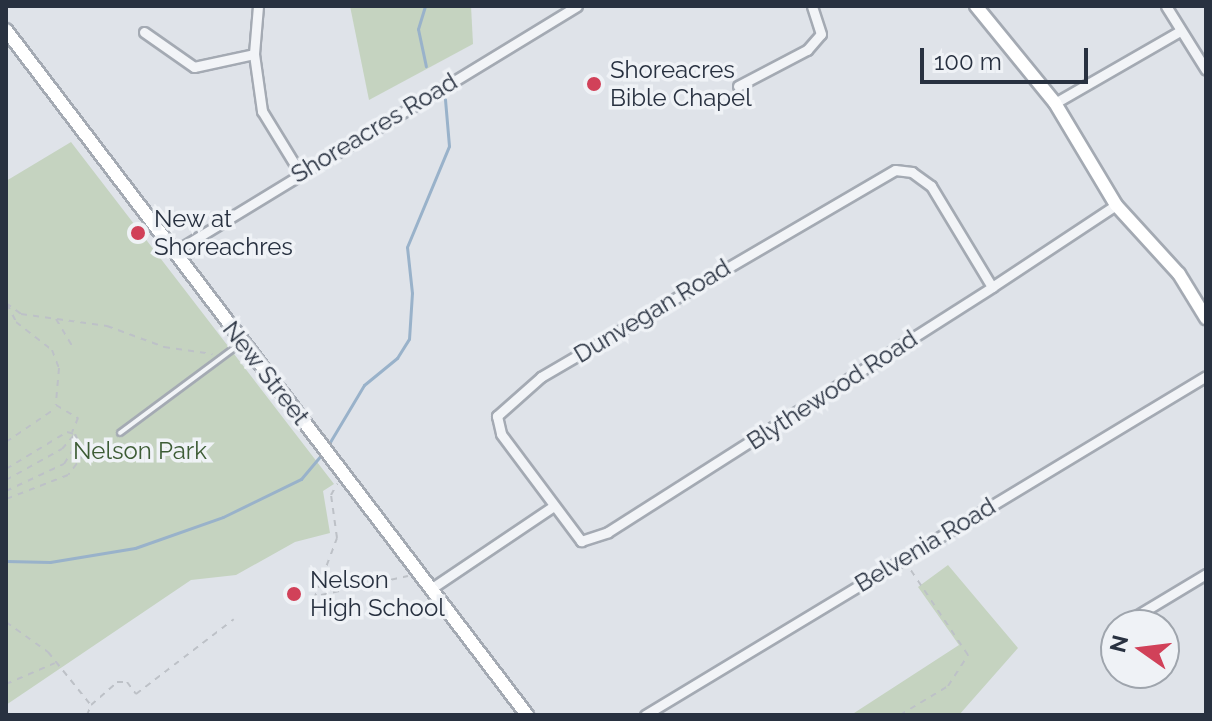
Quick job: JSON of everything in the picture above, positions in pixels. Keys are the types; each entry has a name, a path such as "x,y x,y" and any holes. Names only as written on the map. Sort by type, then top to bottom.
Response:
{"main road":[{"path":"976,6 1055,103 1116,205 1179,274 1206,318"},
{"name":"New Street","path":"6,30 527,715"}],"street":[{"path":"258,6 254,54 262,111 300,173"},
{"name":"Shoreacres Road","path":"174,252 577,6"},
{"path":"738,86 807,50 821,34 812,6"},
{"path":"1166,6 1206,70"},
{"path":"1055,103 1180,31"},
{"path":"144,32 194,67 254,54"},
{"name":"Dunvegan Road","path":"552,507 501,434 497,416 513,399 541,377 895,170 912,172 931,186 992,287"},
{"name":"Blythewood Road","path":"552,507 581,541 608,532 1116,205"},
{"name":"Belvenia Road","path":"645,715 1206,376"},
{"path":"432,588 552,507"},
{"path":"1148,609 1206,574"}],"lane":[{"path":"120,433 243,342"}],"path":[{"path":"6,303 21,314 107,326 179,351 213,354 220,349"},
{"path":"6,303 16,322 52,350 59,368 57,408"},
{"path":"56,318 74,349"},
{"path":"6,480 62,449 74,433 78,418 57,408"},
{"path":"6,442 57,408"},
{"path":"7,494 68,475 84,454 74,433"},
{"path":"6,469 74,433"},
{"path":"7,494 64,464 78,441"},
{"path":"319,595 337,538 331,495 339,467"},
{"path":"900,715 948,686 968,655 902,559"},
{"path":"314,599 319,595 421,573"},
{"path":"87,715 91,705 117,682 127,682 136,694 234,619"},
{"path":"6,622 56,663 91,705"},
{"path":"6,684 56,663"}],"green space":[{"path":"350,6 471,6 473,44 369,100"},
{"name":"Nelson Park","path":"71,142 334,484 323,491 330,533 295,542 236,575 191,580 6,705 6,181"},
{"path":"948,565 1018,648 959,715 851,715 959,645 918,587"}],"waterway":[{"path":"425,6 418,29 426,66"},
{"path":"327,447 364,385 397,358 409,339 412,293 407,247 449,146 445,99"},
{"path":"6,561 50,562 135,548 223,517 301,479 323,453"}],"place":[{"name":"Shoreacres Bible Chapel","path":"594,84"},
{"name":"New at Shoreachres","path":"138,233"},
{"name":"Nelson High School","path":"294,594"}]}
